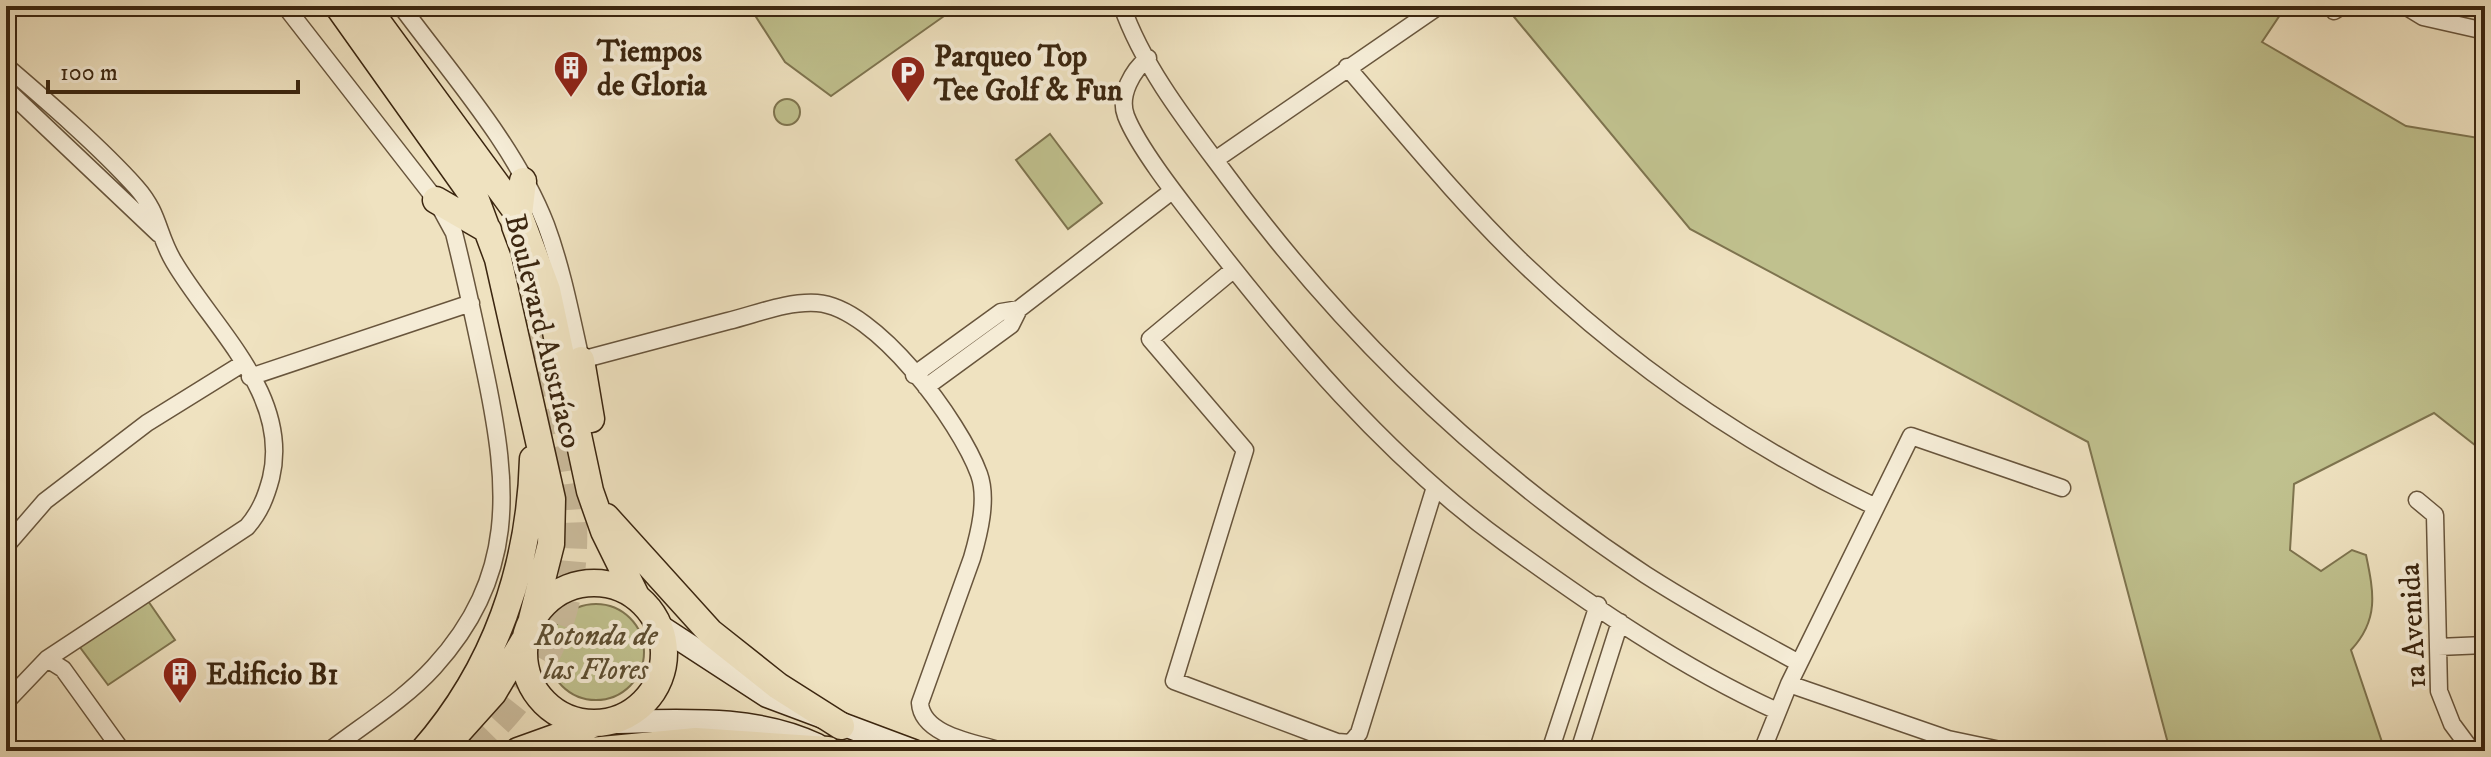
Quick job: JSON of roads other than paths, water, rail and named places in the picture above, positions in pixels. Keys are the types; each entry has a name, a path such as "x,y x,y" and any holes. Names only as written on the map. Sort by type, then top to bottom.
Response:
{"main road":[{"name":"Boulevard Austríaco","path":"338,6 455,168 476,200 488,230 552,499 551,544 528,630"},
{"name":"Boulevard Austríaco","path":"366,6 519,215 547,290 595,505 636,596"},
{"path":"474,154 522,269"},
{"path":"519,215 523,181"},
{"path":"436,200 488,230"},
{"path":"581,360 599,462 619,516 645,559"},
{"path":"423,751 455,710 482,666 511,597 532,511 534,424"},
{"path":"595,505 710,632 778,686 841,726"},
{"path":"441,751 493,693 528,630 560,591 579,584 609,585 636,596 658,625 759,691 841,726 914,751"},
{"path":"518,751 604,723 644,702 656,685 663,655 658,625"},
{"path":"528,630 527,676 541,699 562,716 604,723 725,723 794,735 829,751"},
{"path":"591,751 696,741 829,751"}],"street":[{"path":"285,6 436,200 454,233 471,303 503,469 503,513 489,576 460,634 433,668 329,751"},
{"path":"401,6 500,142 545,224 563,278 581,360 775,307 816,303 838,307 870,325 920,381 957,432 980,476 981,501 979,535 920,703 921,711 932,726 1002,751"},
{"path":"1122,6 1148,58 1215,160 1293,264 1376,355 1509,475 1646,575 1799,663"},
{"path":"1215,160 1439,6"},
{"path":"2405,6 2423,17 2485,31"},
{"path":"1148,58 1135,69 1125,96 1125,114 1172,191 1233,270 1338,390 1435,487 1504,543 1620,622 1721,685 1777,711"},
{"path":"6,66 135,186 154,210 159,234 246,371 274,426 276,441 270,481 255,518 47,659 6,702"},
{"path":"1347,67 1521,261 1614,343 1756,443 1812,477 1876,507"},
{"path":"6,89 159,234"},
{"path":"920,381 1011,325 1019,309 1172,191"},
{"path":"1233,270 1150,339 1245,450 1174,681 1337,742 1351,743 1359,733 1435,487"},
{"path":"6,546 45,501 147,423 246,371 471,303"},
{"path":"1762,751 1789,684 1911,436 2062,488"},
{"name":"1a Avenida","path":"2417,500 2435,515 2439,691 2452,724 2472,751"},
{"path":"1598,605 1552,747 1580,750 1620,622"},
{"path":"2438,647 2485,645"},
{"path":"47,659 63,669 122,751"},
{"path":"1789,684 1948,739 2005,751"}],"tunnel":[{"path":"471,751 522,696 554,640 571,583 574,524 568,463 522,269"}],"place":[{"name":"Tiempos de Gloria","path":"571,99"},
{"name":"Parqueo Top Tee Golf & Fun","path":"908,104"},
{"name":"Edificio B1","path":"180,705"}],"park label":[{"name":"Rotonda de las Flores","path":"596,652"}]}
